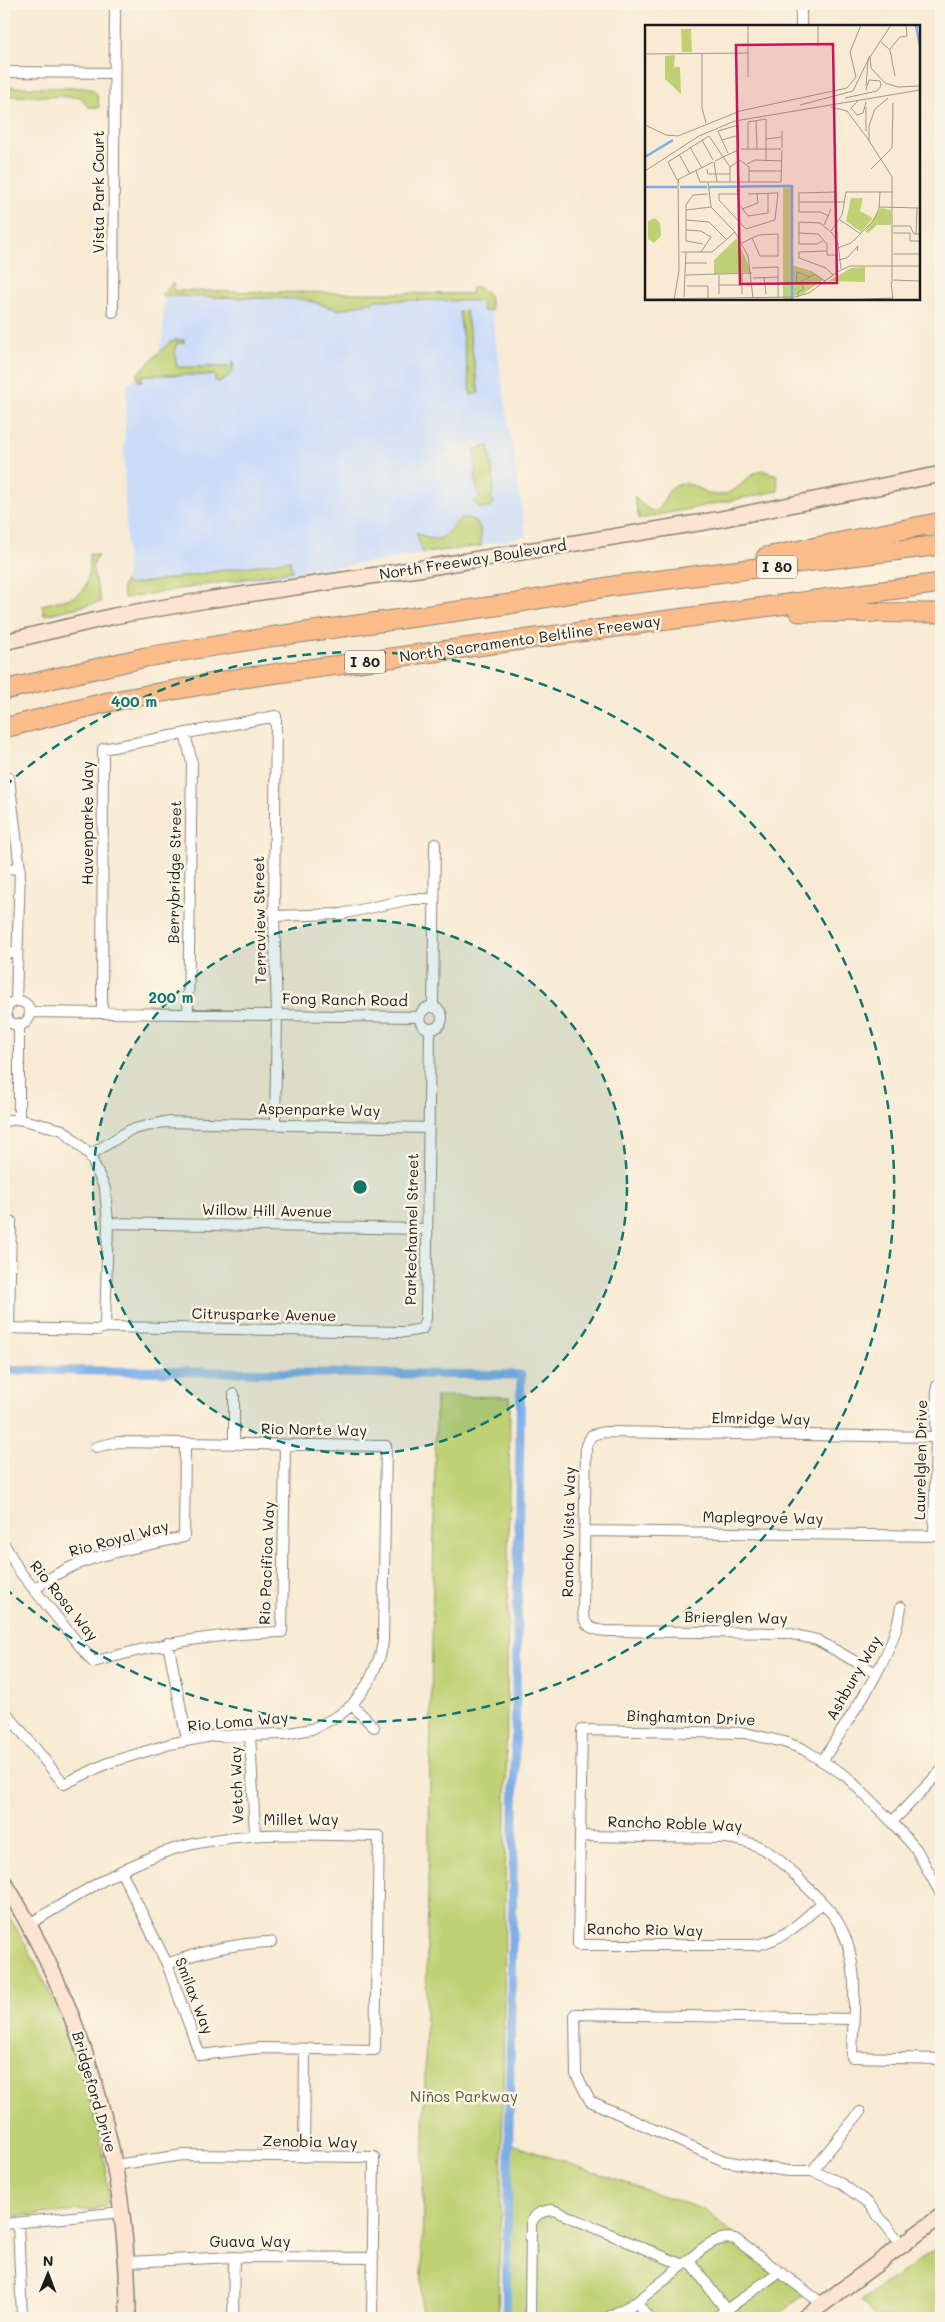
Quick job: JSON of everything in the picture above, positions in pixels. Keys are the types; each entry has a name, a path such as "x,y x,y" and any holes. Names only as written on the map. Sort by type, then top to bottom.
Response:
{"highway":[{"path":"613,586 941,522"},
{"name":"I 80","path":"4,690 146,657 613,586 941,545"},
{"name":"North Sacramento Beltline Freeway","path":"4,728 108,702 235,679 941,583"},
{"path":"730,612 941,613"}],"street":[{"name":"Vista Park Court","path":"113,312 115,4"},
{"path":"801,4 801,25"},
{"path":"4,72 114,73"},
{"name":"North Freeway Boulevard","path":"4,642 114,616 716,520 941,474"},
{"name":"Havenparke Way","path":"102,1012 103,749 276,716"},
{"name":"Terraview Street","path":"275,1124 277,1014 274,916 276,716"},
{"name":"Berrybridge Street","path":"185,733 192,763 188,1013"},
{"path":"6,778 20,869 16,951 16,1001"},
{"path":"433,1007 435,844"},
{"path":"4,868 20,869"},
{"path":"274,916 340,914 411,899 434,899"},
{"path":"4,954 16,951"},
{"path":"16,1001 27,1004 30,1012 28,1020 19,1024 9,1020 5,1012 16,1001"},
{"path":"433,1007 439,1011 442,1018 437,1027 430,1029 424,1026 420,1017 423,1010 433,1007"},
{"name":"Fong Ranch Road","path":"30,1012 420,1017"},
{"path":"19,1024 19,1119"},
{"path":"429,1128 430,1029"},
{"path":"4,1121 19,1119 63,1130 90,1155 106,1188 108,1224 105,1327"},
{"name":"Aspenparke Way","path":"90,1155 130,1130 164,1122 429,1128"},
{"name":"Parkechannel Street","path":"422,1329 426,1318 429,1128"},
{"path":"6,1328 11,1221"},
{"name":"Willow Hill Avenue","path":"108,1224 426,1229"},
{"name":"Citrusparke Avenue","path":"6,1328 97,1330 105,1327 405,1332 422,1329"},
{"name":"Laurelglen Drive","path":"937,1386 938,1536"},
{"path":"234,1394 234,1444"},
{"name":"Elmridge Way","path":"588,1439 598,1432 936,1437"},
{"name":"Rancho Vista Way","path":"588,1439 585,1452 583,1616 588,1626"},
{"name":"Rio Norte Way","path":"96,1447 118,1442 386,1446 383,1642 370,1682 352,1705"},
{"name":"Rio Royal Way","path":"34,1590 56,1572 76,1564 108,1554 184,1537 185,1443"},
{"name":"Rio Pacifica Way","path":"168,1643 227,1634 282,1632 285,1445"},
{"name":"Maplegrove Way","path":"584,1530 938,1536"},
{"name":"Rio Rosa Way","path":"4,1544 20,1572 93,1662 168,1643"},
{"name":"Ashbury Way","path":"823,1760 876,1673 896,1635 902,1608"},
{"name":"Brierglen Way","path":"588,1626 599,1630 787,1633 817,1640 876,1673"},
{"path":"168,1643 187,1740"},
{"path":"352,1705 374,1728"},
{"name":"Rio Loma Way","path":"4,1710 64,1784 108,1763 142,1751 187,1740 250,1734 284,1734 312,1729 338,1716 352,1705"},
{"name":"Binghamton Drive","path":"582,1730 745,1733 784,1742 823,1760 856,1785 916,1849 941,1893"},
{"name":"Rancho Rio Way","path":"582,1730 578,1944 756,1945 769,1943 792,1931 822,1903"},
{"name":"Vetch Way","path":"250,1734 255,1835"},
{"path":"892,1822 941,1771"},
{"name":"Millet Way","path":"29,1924 121,1871 142,1861 195,1844 255,1835 379,1836 375,2050"},
{"name":"Rancho Roble Way","path":"580,1836 726,1838 746,1840 771,1852 822,1903 843,1930 852,1956 852,2057 941,2059"},
{"name":"Smilax Way","path":"121,1871 167,1964 200,2055 252,2049 375,2050"},
{"name":"Bridgeford Drive","path":"4,1882 52,1968 83,2046 105,2118 122,2212 127,2262 128,2318"},
{"path":"167,1964 210,1949 236,1944 271,1942"},
{"path":"853,2019 575,2014 576,2074 590,2101 724,2161 787,2171 812,2171 839,2182 868,2204 901,2244"},
{"path":"304,2156 305,2049"},
{"path":"812,2171 860,2112"},
{"name":"Zenobia Way","path":"115,2165 183,2155 374,2158 372,2318"},
{"path":"530,2318 531,2224 536,2214 553,2210 686,2263 726,2310"},
{"path":"4,2224 122,2212"},
{"path":"804,2318 941,2216"},
{"path":"18,2223 22,2318"},
{"path":"607,2318 636,2302 717,2239 727,2237 735,2239 823,2304"},
{"path":"233,2318 234,2257"},
{"name":"Guava Way","path":"127,2262 234,2257 373,2258"},
{"path":"715,2318 779,2272"},
{"path":"636,2302 648,2318"}],"shaded area":[{"path":"164,294 489,298 526,536 474,547 123,598 127,571 124,455 127,384 154,363 163,339"}],"green space":[{"path":"4,87 88,88 96,93 99,108 88,107 81,97 4,96"},
{"path":"174,284 174,291 471,294 472,288 478,287 489,295 492,310 483,311 481,301 377,300 340,310 303,299 164,296 163,293"},
{"path":"466,311 479,393 471,395 459,312"},
{"path":"176,340 184,340 184,343 177,343 175,349 177,367 232,367 232,361 234,361 232,372 228,377 218,382 215,381 215,375 142,375 142,381 138,381 137,374 169,343"},
{"path":"489,446 494,484 491,499 495,502 490,507 483,508 478,507 474,502 480,497 476,484 475,449"},
{"path":"761,470 777,475 778,491 639,519 634,496 645,507 653,511 658,510 668,493 680,484 690,485 714,495 726,494"},
{"path":"461,518 468,518 479,525 481,546 423,553 416,532 425,537 438,539 447,534"},
{"path":"89,554 98,555 92,568 101,602 44,615 42,605 74,596 85,587 89,569"},
{"path":"290,560 292,571 124,598 122,588 125,581 129,585"},
{"name":"Niños Parkway","path":"436,1396 510,1397 503,2098 498,2318 421,2318"},
{"path":"4,1909 22,1939 57,2009 86,2087 105,2163 109,2198 107,2205 93,2210 4,2217"},
{"path":"511,2144 705,2210 807,2293 773,2318 510,2318"},
{"path":"941,2245 941,2318 875,2317 861,2301"}],"waterway":[{"path":"4,1370 521,1375 506,2318"}]}
